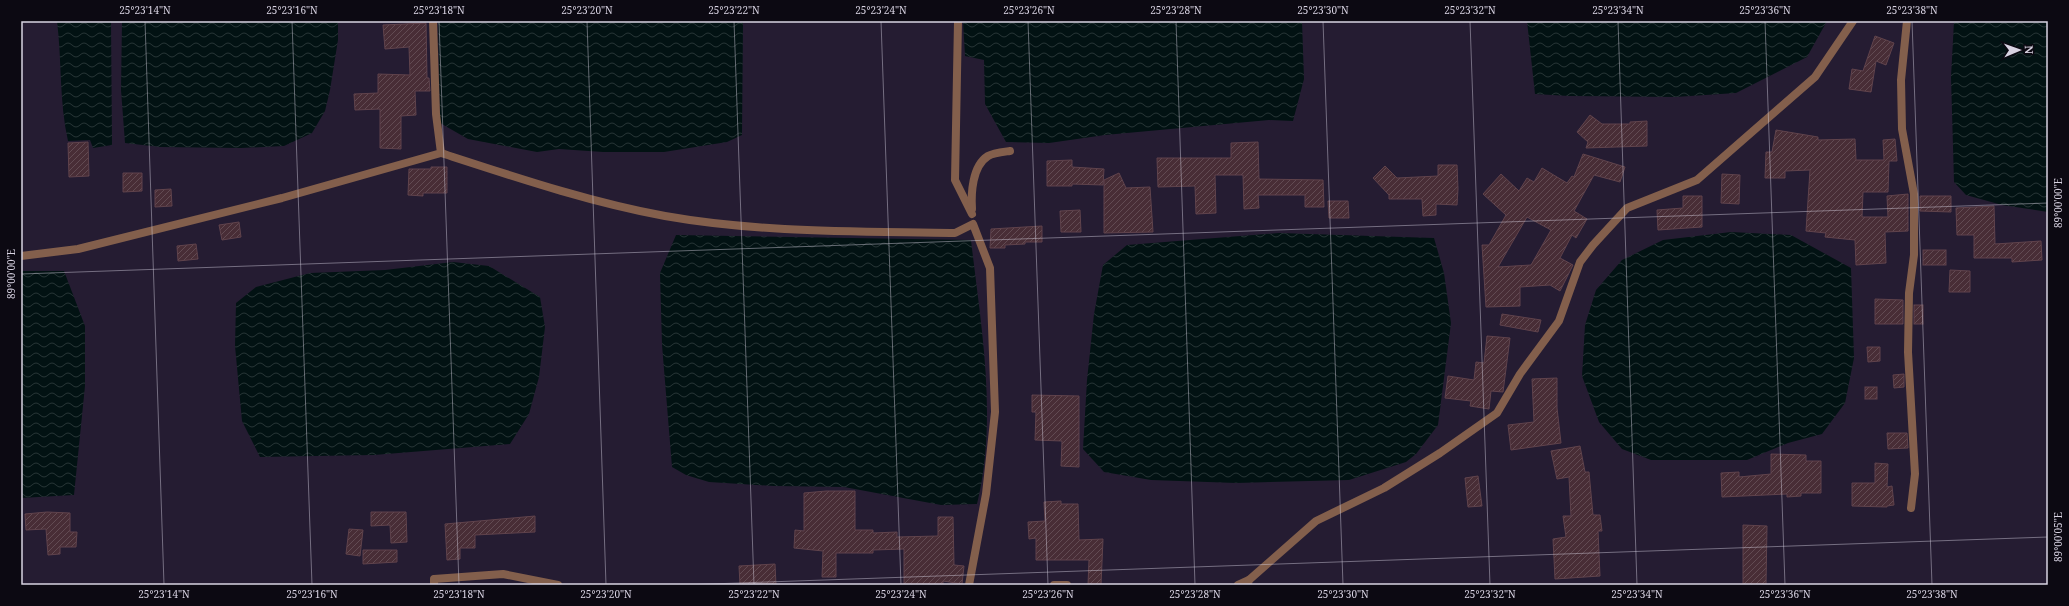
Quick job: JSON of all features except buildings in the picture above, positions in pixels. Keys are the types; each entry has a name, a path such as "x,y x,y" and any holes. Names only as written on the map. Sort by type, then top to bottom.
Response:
{"street":[{"path":"433,21 436,114 441,154"},
{"path":"958,21 955,180 972,214"},
{"path":"1238,585 1248,583 1316,521 1384,488 1440,453 1497,413 1520,374 1559,321 1580,262 1593,245 1627,208 1697,180 1815,77 1853,21"},
{"path":"1907,21 1901,80 1902,129 1914,194 1914,255 1909,293 1908,352 1915,474 1911,508"},
{"path":"970,585 986,494 995,412 990,268 973,224 972,199 977,169 988,156 1010,151"},
{"path":"21,256 78,248 282,198 441,154 583,198 666,216 813,231 955,233 973,224"},
{"path":"434,585 434,580 503,574 558,585"},
{"path":"1054,585 1067,585"}],"water":[{"path":"57,21 111,21 112,145 93,148 90,140 68,141 63,111"},
{"path":"122,21 338,21 338,40 325,111 312,133 284,146 241,148 160,147 125,143 121,90"},
{"path":"438,21 743,21 742,135 727,142 664,152 603,152 559,149 537,152 468,139 440,123"},
{"path":"963,21 1302,21 1304,79 1293,121 1269,120 1105,135 1049,143 1006,142 985,104 984,60 965,56"},
{"path":"1527,21 1827,21 1807,57 1736,93 1675,97 1569,96 1535,94"},
{"path":"1954,21 2048,21 2048,212 2002,205 1966,195 1954,182 1951,77"},
{"path":"1731,232 1791,235 1851,268 1854,358 1845,403 1822,434 1788,443 1747,460 1651,460 1622,449 1599,422 1582,376 1585,325 1596,290 1622,260 1663,240"},
{"path":"1279,233 1434,238 1444,273 1451,323 1438,425 1416,454 1406,462 1349,480 1236,483 1151,480 1104,472 1083,449 1087,380 1094,314 1103,265 1127,245"},
{"path":"676,235 971,240 983,339 987,406 983,472 977,504 941,505 844,487 774,486 709,482 686,475 672,467 662,345 660,273"},
{"path":"453,262 489,266 540,297 545,327 539,377 529,414 510,444 374,455 260,457 242,421 235,346 236,303 256,287 310,273 385,270"},
{"path":"21,271 64,271 85,326 85,386 74,495 21,498"}]}
